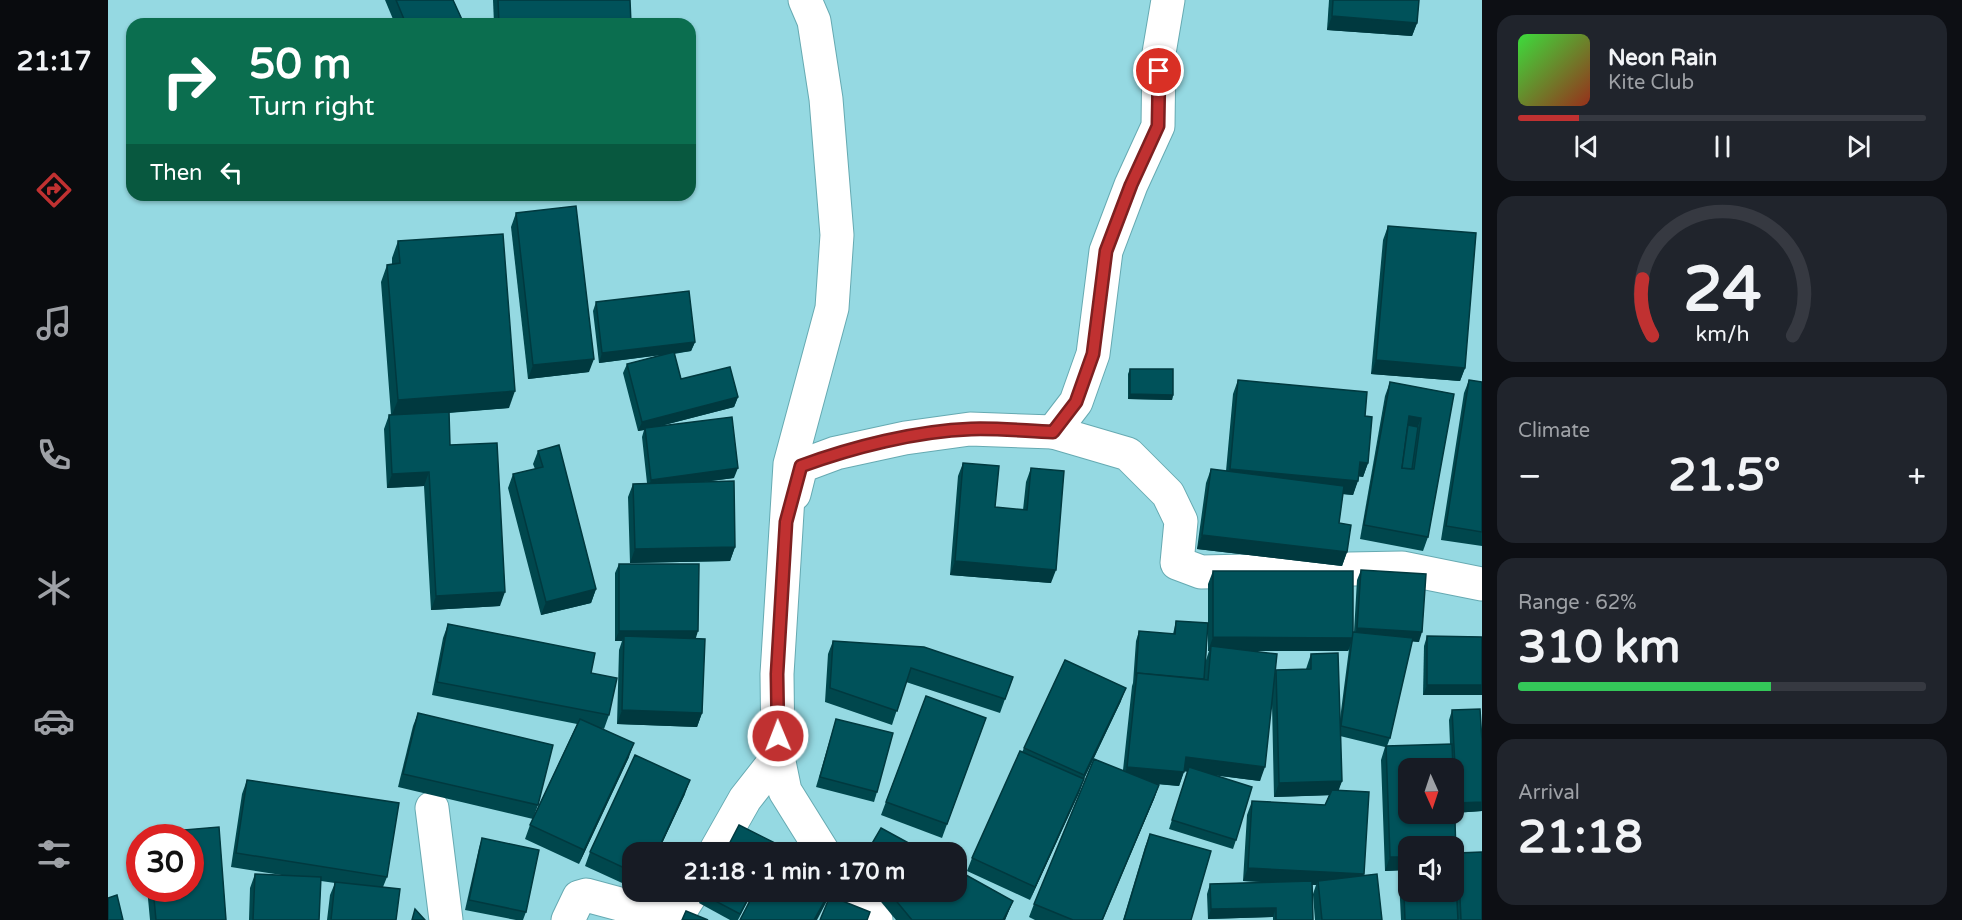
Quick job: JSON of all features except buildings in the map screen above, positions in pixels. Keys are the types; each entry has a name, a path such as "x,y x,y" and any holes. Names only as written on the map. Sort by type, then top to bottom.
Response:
{"street":[{"path":"805,0 814,21 826,99 837,235 832,308 794,442 786,522 777,674 778,757 785,791 817,842"},
{"path":"1053,432 1076,402 1093,354 1106,251 1131,185 1158,126 1159,53 1168,0"},
{"path":"786,522 801,466 836,453 905,438 970,429 1053,432 1128,454 1168,495 1181,521 1176,563 1187,568 1202,572 1402,568 1482,584"},
{"path":"721,842 745,799 778,757"},
{"path":"432,808 446,920"},
{"path":"568,920 579,897 586,895 675,919 686,902"},
{"path":"861,902 876,920"}],"route":[{"path":"778,736 777,674 786,522 801,466 836,453 905,438 970,429 1053,432 1076,402 1093,354 1106,251 1131,185 1158,126 1159,71"}]}
